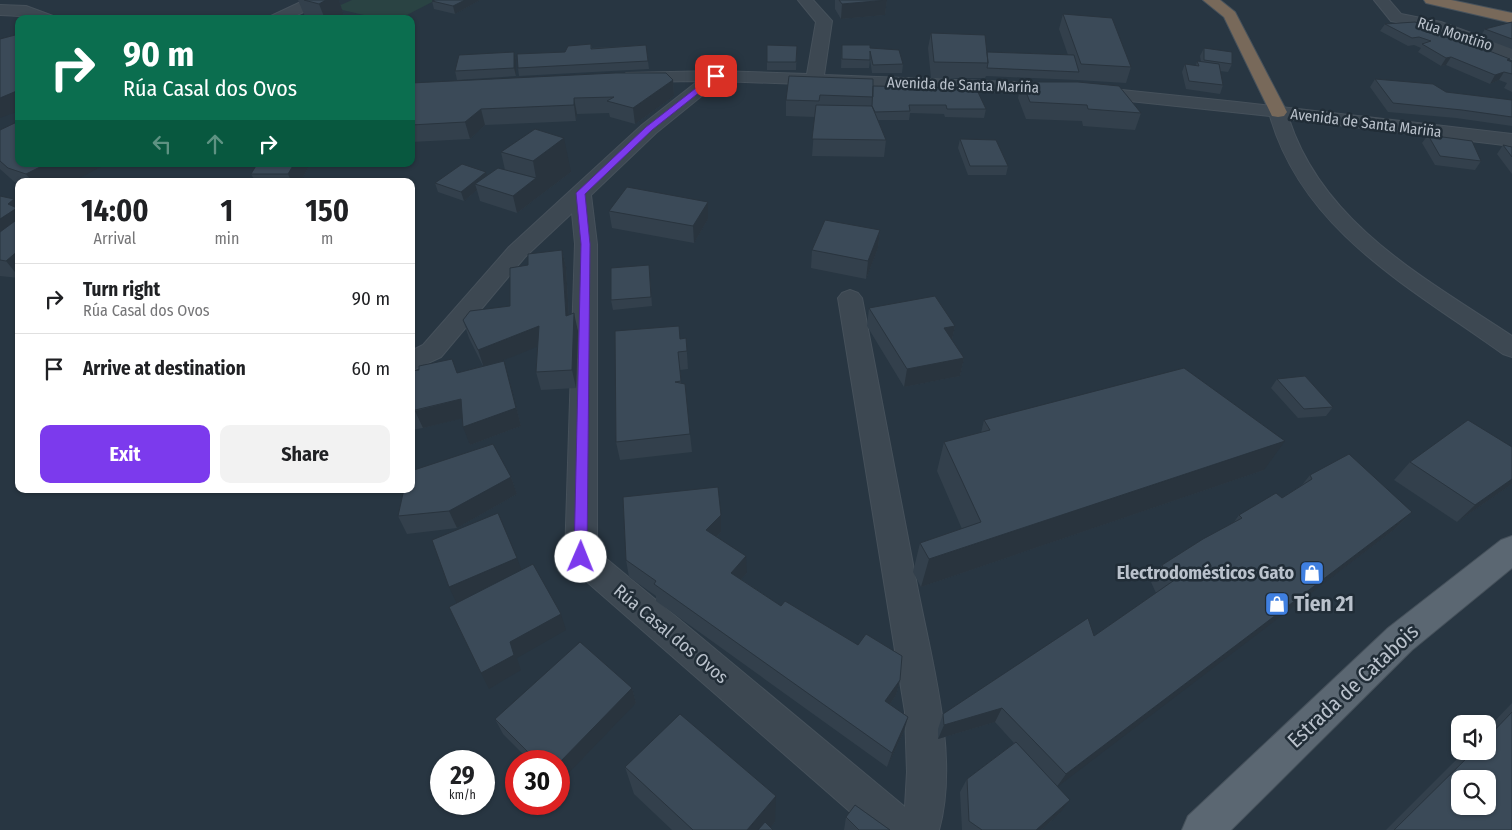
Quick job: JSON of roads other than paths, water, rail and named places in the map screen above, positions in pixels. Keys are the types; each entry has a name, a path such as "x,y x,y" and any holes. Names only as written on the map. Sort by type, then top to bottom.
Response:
{"highway":[{"path":"1210,0 1230,7 1278,112"},
{"path":"1431,0 1512,18"},
{"path":"1462,0 1512,12"}],"main road":[{"name":"Estrada de Catabois","path":"1202,830 1400,638 1512,550"}],"street":[{"path":"26,11 39,0"},
{"path":"285,15 318,0"},
{"path":"805,0 824,21 815,79"},
{"name":"Rúa Montiño","path":"1380,0 1396,18 1435,25 1466,35 1512,54"},
{"path":"0,10 26,11 37,15"},
{"path":"415,360 432,351 516,252 649,128 716,76"},
{"name":"Avenida de Santa Mariña","path":"617,78 716,76 1064,89 1512,140"},
{"path":"1278,112 1288,141 1299,163 1317,190 1348,226 1414,283 1501,338 1512,348"},
{"name":"Rúa Casal dos Ovos","path":"580,193 586,244 581,557 901,830"},
{"path":"850,298 923,712 926,768 924,817 919,830"}],"place":[{"name":"Electrodomésticos Gato","path":"1312,573"},
{"name":"Tien 21","path":"1277,604"}]}
